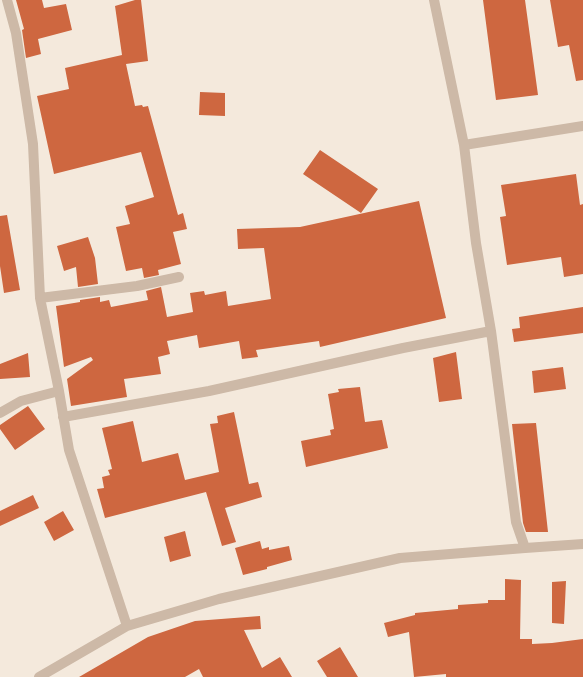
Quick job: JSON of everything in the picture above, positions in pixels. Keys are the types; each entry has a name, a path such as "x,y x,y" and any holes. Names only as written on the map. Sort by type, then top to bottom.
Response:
{"street":[{"path":"7,0 16,33 33,144 40,298 59,391 69,450 127,626"},
{"path":"434,0 464,145 476,243 491,331 516,522 525,548"},
{"path":"464,145 583,126"},
{"path":"40,298 137,286 179,277"},
{"path":"63,417 209,391 402,348 491,331"},
{"path":"0,413 21,401 59,391"},
{"path":"39,677 127,626 219,599 400,558 583,544"}],"building":[{"path":"16,0 42,0 44,8 66,4 72,30 38,39 41,54 26,58 22,30 24,29"},
{"path":"135,0 141,0 148,61 126,64 135,106 148,106 178,215 183,213 187,229 173,232 181,264 158,270 159,275 144,278 142,268 126,271 116,227 130,224 125,206 154,197 141,152 54,174 37,96 69,89 65,68 122,55 115,6"},
{"path":"483,0 525,0 538,95 496,100"},
{"path":"550,0 583,0 583,80 576,81 569,45 558,47"},
{"path":"200,92 225,93 225,116 199,115"},
{"path":"320,150 378,189 361,213 303,174"},
{"path":"576,174 580,205 583,204 583,274 564,277 561,257 507,265 500,217 506,216 501,185"},
{"path":"419,201 446,318 320,347 319,341 256,350 258,357 242,359 239,341 199,348 197,335 167,341 170,354 158,357 161,374 124,379 127,397 71,406 67,379 93,360 91,357 64,367 56,306 100,297 100,302 109,300 111,307 148,300 146,291 161,287 167,317 193,312 190,293 204,291 205,295 226,291 228,306 271,299 264,248 238,249 237,229 300,227"},
{"path":"7,215 20,290 4,293 0,266 0,216"},
{"path":"88,237 95,258 98,284 78,287 76,267 64,271 57,246"},
{"path":"583,307 583,333 514,342 512,329 520,328 519,317"},
{"path":"456,352 462,399 439,402 433,358"},
{"path":"28,353 30,377 0,379 0,364"},
{"path":"563,367 566,389 534,393 532,371"},
{"path":"360,387 365,422 382,420 388,448 306,467 301,441 331,435 330,430 334,429 328,394 339,392 338,389"},
{"path":"28,406 45,429 15,450 0,429 0,425"},
{"path":"234,412 249,484 258,482 262,497 225,508 236,542 222,546 206,492 105,518 97,489 104,488 102,477 110,475 108,470 112,469 102,428 133,421 142,462 178,453 185,480 219,472 210,424 218,423 217,416"},
{"path":"536,423 548,532 526,532 523,523 512,424"},
{"path":"33,495 39,508 0,526 0,511"},
{"path":"63,511 74,530 54,541 44,522"},
{"path":"185,531 191,556 170,562 164,537"},
{"path":"260,541 262,549 269,547 269,550 289,546 292,560 267,567 267,569 243,575 235,548"},
{"path":"505,579 521,580 520,639 532,639 532,644 583,639 583,677 446,677 446,674 414,677 409,632 388,637 384,623 415,615 415,613 458,609 458,605 488,603 488,600 505,600"},
{"path":"566,581 564,624 552,623 552,582"},
{"path":"260,616 261,629 244,630 262,668 280,657 292,677 203,677 199,669 185,677 79,677 148,637 195,621"},
{"path":"340,647 358,677 327,677 317,661"}]}
